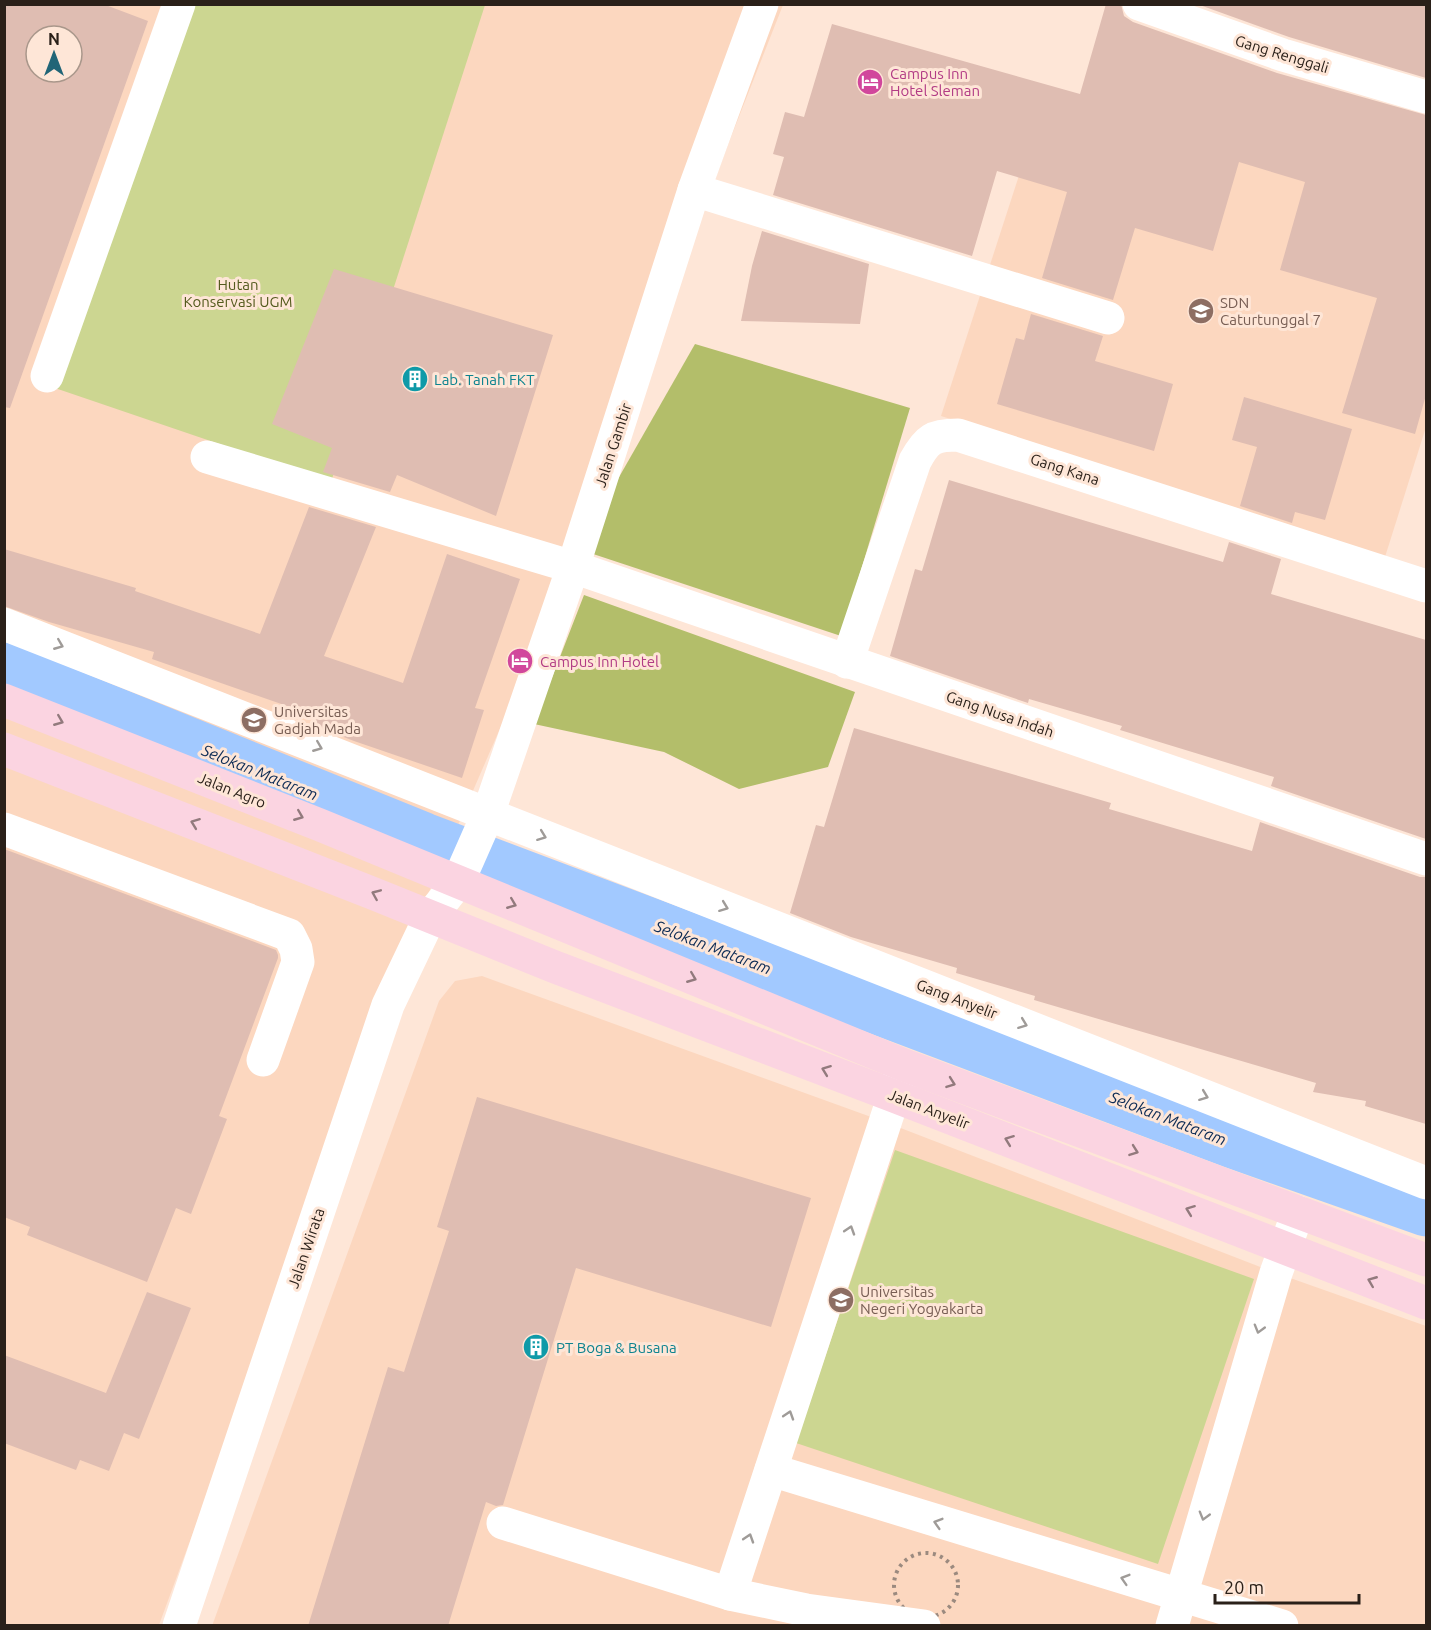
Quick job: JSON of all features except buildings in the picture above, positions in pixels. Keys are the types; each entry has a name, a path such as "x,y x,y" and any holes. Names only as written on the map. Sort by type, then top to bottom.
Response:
{"main road":[{"name":"Jalan Agro","path":"4,700 320,825 462,874"},
{"path":"4,749 430,917"},
{"path":"462,874 904,1065 1426,1260"},
{"name":"Jalan Anyelir","path":"430,917 1426,1302"}],"street":[{"path":"47,376 179,4"},
{"name":"Jalan Gambir","path":"462,874 486,819 573,567 694,190 762,4"},
{"name":"Gang Renggali","path":"1139,4 1283,55 1426,97"},
{"path":"694,190 1108,318"},
{"name":"Gang Kana","path":"848,662 915,461 924,444 939,435 958,435 1426,586"},
{"name":"Gang Nusa Indah","path":"207,457 573,567 1426,859"},
{"name":"Gang Anyelir","path":"4,624 486,819 1426,1183"},
{"path":"4,829 289,935 296,949 298,962 263,1060"},
{"name":"Jalan Wirata","path":"179,1626 388,1005 430,917 462,874"},
{"path":"730,1594 904,1065"},
{"path":"1176,1611 1275,1273 1298,1212"},
{"path":"771,1470 1176,1611 1282,1626"},
{"path":"503,1523 730,1594 806,1610 924,1626"}],"shaded area":[{"name":"Universitas Gadjah Mada","path":"5,5 783,5 729,142 578,549 429,892 159,1625 5,1626"},
{"name":"SDN Caturtunggal 7","path":"1048,86 1426,206 1426,427 1385,557 941,416"},
{"name":"Universitas Negeri Yogyakarta","path":"482,976 885,1122 1276,1273 1426,1326 1426,1625 212,1626 439,1001 455,981"}],"green space":[{"name":"Hutan Konservasi UGM","path":"185,5 485,5 331,482 49,386"},
{"path":"695,344 910,408 841,636 578,549"},
{"path":"584,595 855,692 828,767 739,789 664,752 534,724"},
{"path":"895,1150 1254,1279 1158,1564 796,1443"}],"waterway":[{"name":"Selokan Mataram","path":"4,668 424,838 1233,1143 1426,1211"}],"place":[{"name":"Campus Inn Hotel Sleman","path":"870,82"},
{"name":"SDN Caturtunggal 7","path":"1201,311"},
{"name":"Lab. Tanah FKT","path":"415,379"},
{"name":"Campus Inn Hotel","path":"520,661"},
{"name":"Universitas Gadjah Mada","path":"254,720"},
{"name":"Universitas Negeri Yogyakarta","path":"841,1300"},
{"name":"PT Boga & Busana","path":"536,1347"}]}
